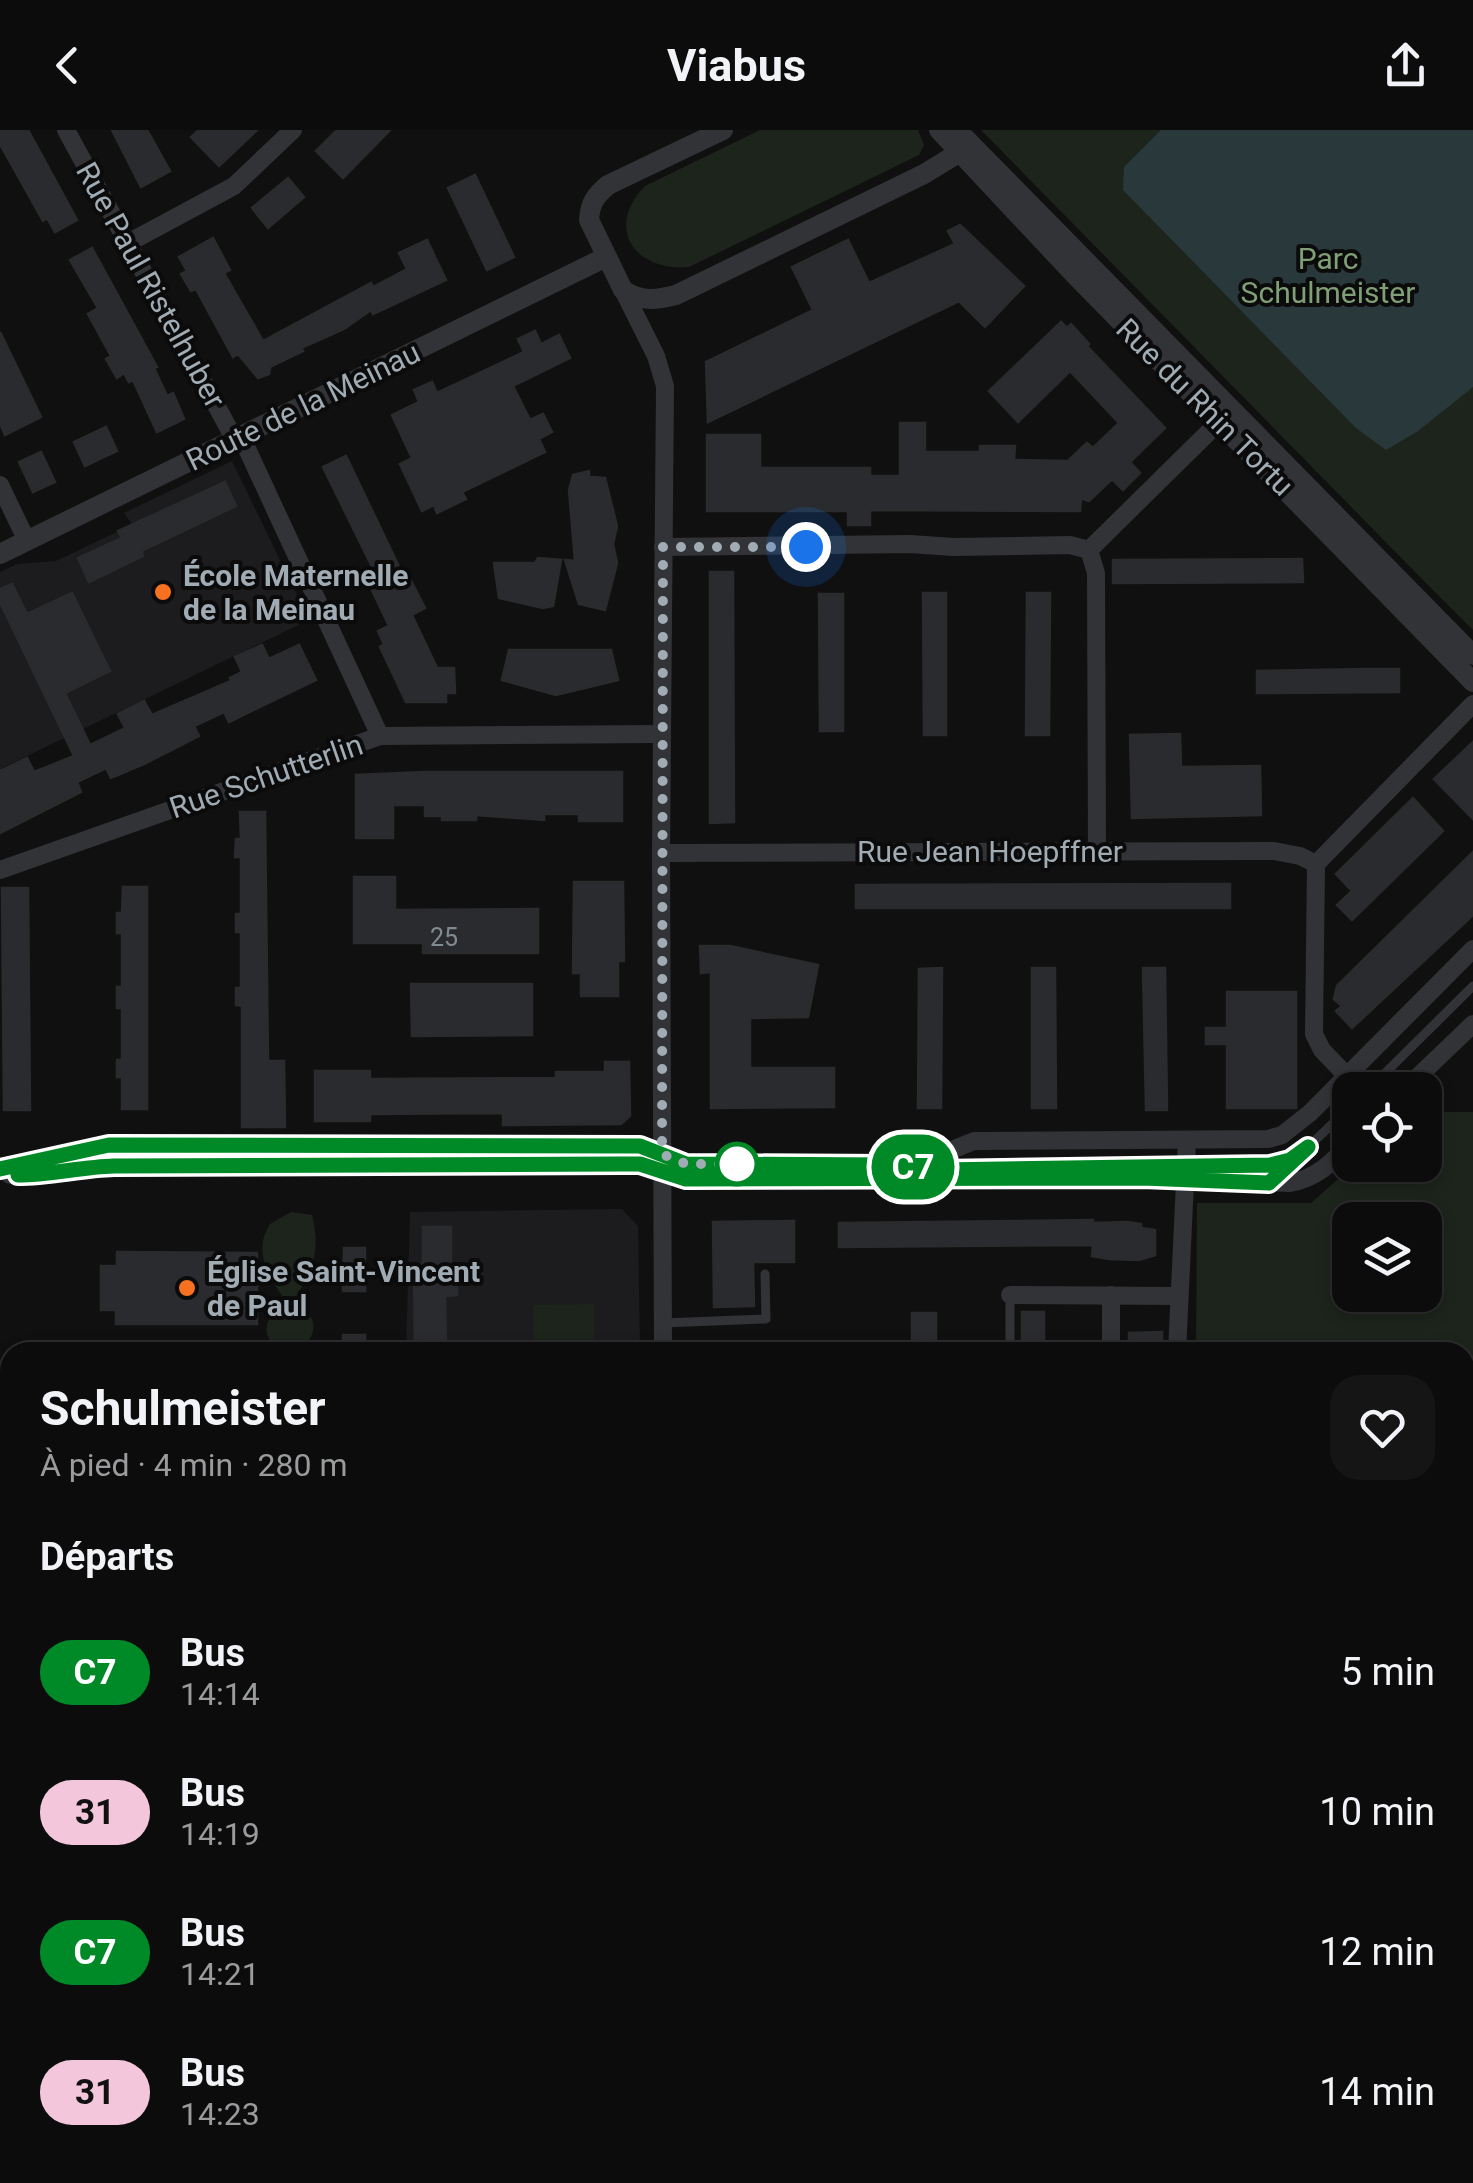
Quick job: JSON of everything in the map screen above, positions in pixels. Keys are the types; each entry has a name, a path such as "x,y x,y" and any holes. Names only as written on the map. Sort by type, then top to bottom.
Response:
{"street":[{"name":"Rue Paul Ristelhuber","path":"66,130 246,453 380,736"},
{"path":"128,243 234,186 293,130"},
{"path":"663,1342 661,853 665,386 656,356 588,220 596,195 608,185 722,130"},
{"name":"Rue du Rhin Tortu","path":"939,130 963,142 1473,682"},
{"path":"624,290 655,300 676,295 924,174 963,142"},
{"name":"Route de la Meinau","path":"0,554 606,256"},
{"path":"1089,550 1224,416"},
{"name":"Rue du Rhin Tortu","path":"1224,416 1473,655"},
{"path":"0,486 27,541"},
{"path":"663,547 910,544 1070,546 1089,550"},
{"path":"1089,550 1096,573 1097,851"},
{"path":"1343,1072 1322,1050 1314,1034 1316,864 1473,704"},
{"name":"Rue Schutterlin","path":"0,870 380,736 662,734"},
{"name":"Rue Jean Hoepffner","path":"661,853 1274,851 1316,864"},
{"path":"1349,1072 1473,949"},
{"path":"1423,1072 1473,1024"},
{"path":"662,1163 917,1168 974,1141 1268,1140 1282,1135 1332,1090"},
{"path":"1177,1342 1187,1140"},
{"path":"0,1172 109,1145 640,1146 686,1179 1184,1173 1269,1183 1308,1180 1332,1162"},
{"path":"1111,1342 1112,1294"},
{"path":"1010,1296 1178,1296"}],"lane":[{"path":"1386,1072 1473,986"},
{"path":"1269,1183 1332,1125"},
{"path":"917,1168 1184,1173 1270,1165 1290,1160 1308,1147"},
{"path":"663,1322 766,1319 765,1274"},
{"path":"1010,1296 1010,1342"}],"shaded area":[{"name":"Parc Schulmeister","path":"1161,130 1473,130 1473,387 1418,431 1386,450 1356,428 1123,190 1124,167"},
{"name":"École Maternelle de la Meinau","path":"232,461 309,620 0,769 0,572 17,564 56,561 132,524 124,513"},
{"path":"622,1209 638,1226 640,1342 406,1342 410,1212"}],"green space":[{"path":"760,130 918,130 924,145 919,155 689,267 670,267 641,255 631,244 627,217 645,186"},
{"name":"Parc Schulmeister","path":"981,130 1473,130 1473,630 1420,577"},
{"path":"1442,1112 1473,1112 1473,1342 1196,1342 1197,1203 1311,1203 1335,1182 1442,1182"},
{"path":"291,1212 312,1215 314,1258 294,1305 307,1312 313,1322 307,1342 271,1342 266,1330 285,1300 268,1273 263,1254 262,1244 270,1224"},
{"path":"594,1304 594,1342 534,1342 533,1305"}],"building":[{"path":"0,130 28,130 77,220 55,232 47,218 43,221 0,144"},
{"path":"112,130 147,130 170,171 141,187"},
{"path":"199,130 257,130 219,166 191,137"},
{"path":"337,130 390,130 343,178 316,151"},
{"path":"475,175 514,257 487,270 448,188"},
{"path":"288,178 304,197 268,228 252,208"},
{"path":"960,225 1024,286 985,327 959,301 708,422 706,362 813,310 792,267 848,240 869,283 955,244 948,231"},
{"path":"213,238 230,270 224,273 263,341 371,283 373,287 407,269 399,253 427,240 446,280 373,314 371,310 344,329 301,348 303,351 270,367 269,374 258,378 238,354 233,357 196,289 191,291 181,274 187,271 179,257"},
{"path":"92,248 157,367 154,368 167,396 173,393 184,419 157,432 133,380 129,382 124,373 117,378 106,359 111,356 88,314 98,308 70,260"},
{"path":"1061,322 1067,328 1071,324 1165,428 1130,462 1140,473 1123,490 1112,479 1089,501 1081,498 1080,511 870,510 870,525 848,525 848,511 707,511 707,435 760,435 760,468 870,468 870,476 900,476 900,423 925,423 925,452 980,452 980,446 1015,446 1014,460 1068,461 1087,443 1093,448 1119,423 1070,371 1018,422 989,391"},
{"path":"535,331 541,344 559,335 570,358 513,386 530,420 543,414 552,432 539,439 545,452 462,492 466,499 437,513 434,505 422,511 400,464 412,458 392,415 419,402 414,390 432,382 437,393 524,352 518,339"},
{"path":"0,332 41,417 5,435 0,423"},
{"path":"106,427 117,451 85,466 74,442"},
{"path":"41,452 55,482 33,492 19,462"},
{"path":"346,456 402,573 406,571 425,608 412,615 437,668 454,668 455,693 446,693 446,702 406,702 380,647 384,644 378,631 389,626 371,588 380,583 323,467"},
{"path":"589,471 589,477 605,478 617,526 613,544 617,563 605,610 579,604 565,560 575,561 569,490 573,475"},
{"path":"225,482 236,506 141,551 143,556 89,582 78,558 122,538 118,531"},
{"path":"538,558 561,560 553,606 543,608 499,598 494,563 535,563"},
{"path":"1302,559 1303,582 1113,583 1113,560"},
{"path":"710,572 733,572 734,822 710,823"},
{"path":"12,584 27,614 72,593 110,671 65,693 90,745 125,728 118,714 144,701 152,715 231,681 242,672 235,657 262,645 269,659 299,645 316,680 229,722 224,712 194,726 199,736 111,778 106,768 77,782 81,792 0,833 0,771 27,758 34,772 74,756 0,602 0,589"},
{"path":"923,593 946,593 946,735 924,735"},
{"path":"1027,593 1050,593 1049,735 1026,735"},
{"path":"819,594 843,594 843,731 820,731"},
{"path":"509,650 611,650 618,680 556,695 502,680"},
{"path":"1399,669 1399,692 1257,693 1257,671"},
{"path":"1180,734 1181,767 1260,766 1261,815 1132,818 1130,735"},
{"path":"1473,742 1473,819 1434,779"},
{"path":"622,772 622,821 579,821 579,814 544,814 544,820 476,815 476,820 442,820 442,816 425,816 425,805 393,805 393,838 356,838 356,775"},
{"path":"1413,798 1443,831 1352,920 1337,905 1352,891 1336,874"},
{"path":"240,812 265,812 268,1061 284,1061 285,1127 242,1127 242,1006 236,1005 236,988 241,988 241,932 236,932 236,914 241,914 241,857 235,857 236,839 241,839"},
{"path":"1473,852 1473,915 1352,1028 1336,1011 1342,1006 1334,999 1337,986"},
{"path":"354,877 395,877 395,910 538,909 538,953 423,953 423,943 354,943"},
{"path":"574,882 623,882 624,961 618,961 618,996 581,996 581,973 573,973"},
{"path":"1230,884 1230,908 856,908 856,885"},
{"path":"123,887 147,887 147,1109 122,1109 122,1077 117,1077 117,1060 122,1060 122,1008 117,1008 117,987 122,987 122,933 117,933 117,913 122,913"},
{"path":"2,888 28,888 30,1110 4,1110"},
{"path":"700,946 730,946 818,965 808,1017 750,1018 750,1068 834,1068 834,1107 711,1108 711,972 701,973"},
{"path":"942,968 941,1108 918,1108 919,969"},
{"path":"1032,968 1055,968 1056,1108 1032,1108"},
{"path":"1143,968 1165,968 1167,1110 1146,1110"},
{"path":"411,984 532,984 532,1035 412,1036"},
{"path":"1227,992 1296,992 1296,1108 1227,1108 1227,1044 1206,1044 1206,1028 1227,1028"},
{"path":"605,1062 629,1062 630,1116 621,1124 503,1125 503,1113 370,1114 370,1121 315,1121 315,1071 370,1071 370,1079 556,1078 556,1072 605,1072"},
{"path":"1093,1220 1141,1224 1141,1228 1155,1230 1155,1255 1139,1260 1109,1259 1092,1256 1093,1245 839,1247 839,1223"},
{"path":"794,1221 794,1262 753,1262 754,1306 714,1307 713,1222"},
{"path":"423,1227 451,1227 451,1268 457,1268 457,1295 445,1296 446,1342 415,1342 414,1264 423,1264"},
{"path":"344,1248 365,1248 365,1291 343,1291"},
{"name":"Église Saint-Vincent de Paul","path":"117,1252 257,1253 257,1324 116,1324 116,1310 101,1310 101,1266 117,1266"},
{"path":"1022,1312 1044,1312 1044,1342 1022,1342"},
{"path":"912,1313 936,1313 936,1342 912,1342"},
{"path":"1162,1332 1162,1342 1129,1342 1129,1333"},
{"path":"343,1335 365,1335 365,1342 343,1342"}],"bus line":[{"name":"C7","path":"0,1169 109,1145 640,1146 686,1164 890,1165 940,1170 1270,1165 1290,1160 1308,1147 1269,1183 1143,1178 686,1179 640,1164 114,1166 18,1175"}],"place":[{"name":"École Maternelle de la Meinau","path":"163,592"},
{"name":"Église Saint-Vincent de Paul","path":"187,1288"}],"route":[{"path":"737,1164 686,1164 662,1154 663,547 806,547"}]}
